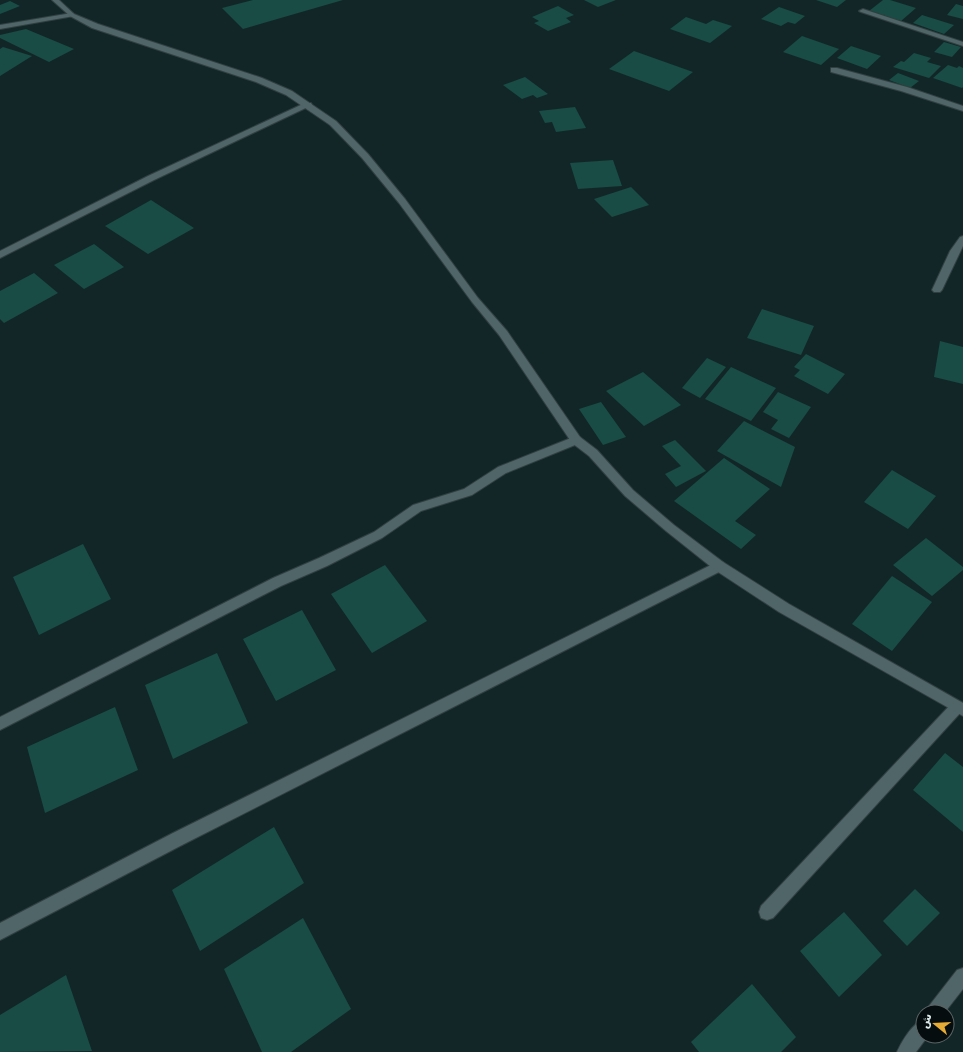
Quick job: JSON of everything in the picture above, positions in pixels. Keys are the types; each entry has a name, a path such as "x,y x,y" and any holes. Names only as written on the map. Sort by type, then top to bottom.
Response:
{"street":[{"path":"55,0 72,15 95,26 143,43 260,80 288,93 308,105 333,124 354,145 402,201 474,300 503,334 576,440 593,454 629,493 670,528 719,566 784,608 960,709 767,912"},
{"path":"863,11 963,44"},
{"path":"0,27 72,15"},
{"path":"834,70 904,89 963,109"},
{"path":"0,255 152,178 308,105"},
{"path":"937,290 955,251 963,239"},
{"path":"0,724 276,582 323,562 378,535 417,508 468,492 502,470 576,440"},
{"path":"0,932 110,873 580,638 719,566"},
{"path":"942,1004 963,976"},
{"path":"906,1052 915,1039"}],"building":[{"path":"253,0 343,0 243,29 222,8"},
{"path":"584,0 616,0 598,7"},
{"path":"816,0 846,0 837,7"},
{"path":"883,0 890,0 916,8 901,21 869,11"},
{"path":"10,1 20,6 0,14 0,5"},
{"path":"956,4 963,6 963,19 947,15"},
{"path":"558,6 574,15 566,18 571,22 548,31 534,23 539,21 532,17"},
{"path":"779,7 805,16 795,24 788,22 781,26 761,19"},
{"path":"922,15 954,25 944,34 913,23"},
{"path":"686,17 706,24 713,20 732,26 710,43 670,29"},
{"path":"26,29 74,49 49,62 0,38 0,35"},
{"path":"802,36 839,49 821,65 783,52"},
{"path":"944,42 961,47 952,57 934,52"},
{"path":"851,46 881,56 867,69 837,58"},
{"path":"3,47 32,56 0,76 0,49"},
{"path":"634,51 693,72 669,91 609,69"},
{"path":"914,53 931,58 927,62 941,66 929,78 893,67 901,61 904,62"},
{"path":"948,65 963,68 962,88 933,78"},
{"path":"898,73 919,81 910,88 889,80"},
{"path":"525,77 548,94 537,98 533,95 522,99 503,85"},
{"path":"575,107 586,128 556,132 552,122 545,123 539,111"},
{"path":"613,160 622,186 578,189 570,163"},
{"path":"631,187 649,205 612,217 594,199"},
{"path":"151,200 194,228 148,254 105,226"},
{"path":"94,244 124,267 84,289 54,265"},
{"path":"34,273 58,293 4,323 0,319 0,291"},
{"path":"762,309 814,326 801,355 747,338"},
{"path":"940,341 963,347 963,384 934,377"},
{"path":"806,354 845,374 828,394 794,376 800,370 794,367"},
{"path":"707,358 726,367 700,398 682,388"},
{"path":"731,367 776,388 751,421 705,399"},
{"path":"643,372 681,405 644,426 606,391"},
{"path":"778,392 811,407 789,438 771,429 778,420 763,412"},
{"path":"601,402 626,437 603,445 579,409"},
{"path":"744,421 795,447 781,487 717,451"},
{"path":"675,440 706,471 676,487 665,474 681,466 662,446"},
{"path":"724,458 770,489 735,521 756,535 741,549 674,501"},
{"path":"892,470 936,496 908,529 864,502"},
{"path":"926,538 963,567 963,570 932,596 893,565"},
{"path":"83,544 111,599 39,635 13,577"},
{"path":"385,565 427,621 372,653 331,594"},
{"path":"892,576 932,602 892,651 852,624"},
{"path":"302,610 336,670 276,701 243,639"},
{"path":"217,653 248,723 173,759 145,685"},
{"path":"115,707 138,770 45,813 27,747"},
{"path":"945,753 963,767 963,832 913,790"},
{"path":"274,827 304,883 200,951 172,890"},
{"path":"915,889 940,913 907,946 883,921"},
{"path":"844,912 882,955 839,997 800,951"},
{"path":"303,918 351,1009 291,1052 262,1052 224,969"},
{"path":"66,975 92,1051 0,1052 0,1015"},
{"path":"752,984 796,1037 781,1052 699,1052 691,1042"}]}
